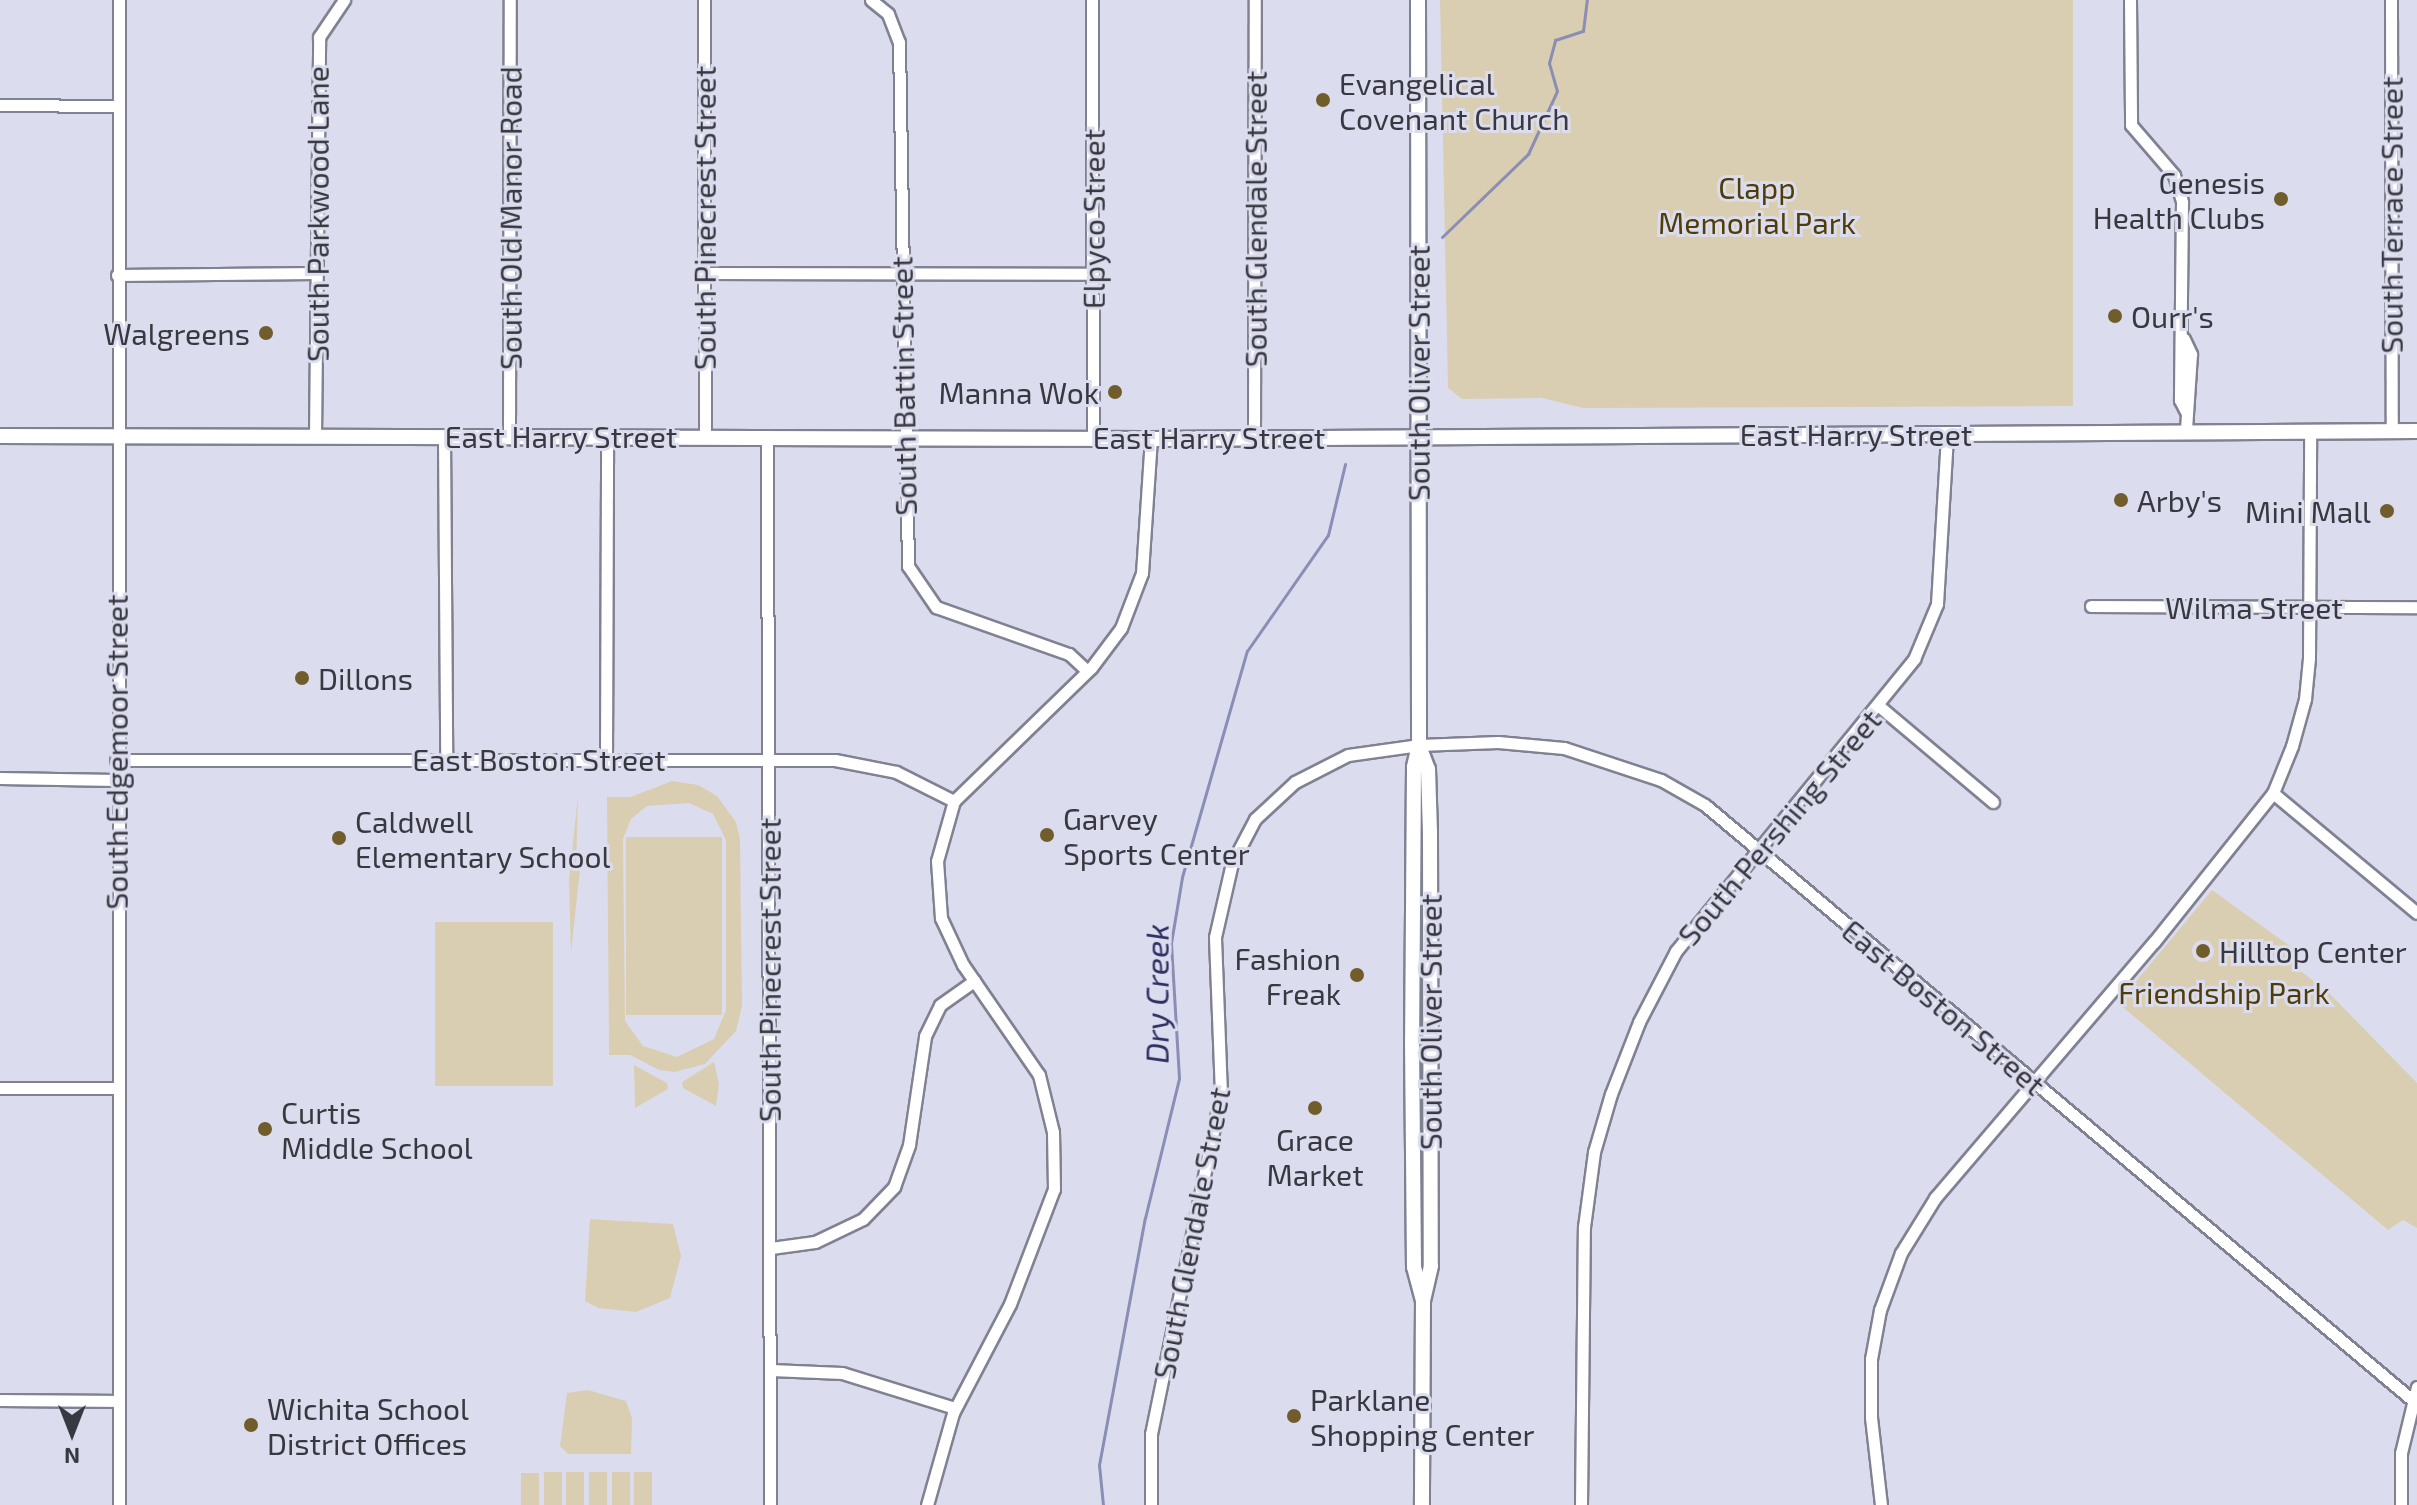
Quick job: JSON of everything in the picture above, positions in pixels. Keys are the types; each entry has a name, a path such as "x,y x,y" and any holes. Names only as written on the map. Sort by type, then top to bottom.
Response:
{"main road":[{"name":"South Oliver Street","path":"1418,0 1416,436 1419,745 1428,769 1430,832 1431,1266 1423,1300 1422,1505"},
{"name":"East Harry Street","path":"0,436 1151,439 2186,430 2417,431"}],"street":[{"name":"South Edgemoor Street","path":"119,0 116,436 119,1505"},
{"name":"South Parkwood Lane","path":"315,436 319,37 344,0"},
{"name":"South Old Manor Road","path":"509,436 510,0"},
{"name":"South Pinecrest Street","path":"704,0 705,436"},
{"name":"South Battin Street","path":"871,0 888,14 899,42 899,273 908,566 920,590 936,607 1069,654 1087,671"},
{"name":"Elpyco Street","path":"1092,0 1093,438"},
{"name":"South Glendale Street","path":"1254,438 1255,0"},
{"path":"2130,0 2131,125 2174,175 2182,202 2184,338 2191,354 2191,400 2186,412 2186,430"},
{"name":"South Terrace Street","path":"2391,0 2392,431"},
{"path":"0,105 118,106"},
{"path":"117,275 316,273"},
{"path":"703,273 1093,274"},
{"path":"1881,1505 1871,1417 1871,1359 1880,1310 1901,1253 1935,1198 2154,942 2273,793 2305,699 2310,431"},
{"name":"South Pershing Street","path":"1581,1505 1584,1227 1594,1152 1639,1022 1663,976 1708,906 1879,706 1914,659 1937,604 1947,434"},
{"path":"444,436 446,759"},
{"path":"606,759 607,436"},
{"name":"South Pinecrest Street","path":"767,436 770,1505"},
{"path":"927,1505 955,1408 1010,1304 1054,1189 1053,1132 1039,1075 974,981 941,918 937,861 954,801 1087,671 1121,628 1142,573 1151,439"},
{"name":"Wilma Street","path":"2091,606 2417,607"},
{"path":"1879,706 1993,802"},
{"name":"South Glendale Street","path":"1151,1505 1151,1434 1221,1094 1215,937 1232,863 1255,819 1295,782 1348,755 1419,745"},
{"name":"East Boston Street","path":"1419,745 1535,745 1594,757 1661,780 1705,805 2414,1401"},
{"name":"East Boston Street","path":"116,760 835,760 896,772 954,801"},
{"path":"0,778 116,780"},
{"path":"2273,793 2417,913"},
{"path":"771,1248 815,1242 863,1219 894,1187 909,1145 925,1036 940,1005 974,981"},
{"path":"0,1088 117,1088"},
{"path":"771,1370 842,1373 955,1408"},
{"path":"2401,1505 2401,1453 2417,1387"},
{"path":"0,1400 119,1401"}],"green space":[{"name":"Clapp Memorial Park","path":"1440,0 2073,0 2073,406 1583,408 1542,398 1462,399 1448,388"},
{"path":"672,781 698,785 717,796 736,822 740,839 742,1006 736,1031 705,1064 675,1072 659,1070 630,1055 609,1055 607,797 631,797","holes":["689,803 713,814 726,840 726,1010 714,1039 677,1057 643,1046 625,1021 623,839 631,819 647,806"]},
{"path":"578,795 576,868 580,869 571,953 569,880"},
{"path":"626,837 722,837 722,1015 626,1015"},
{"name":"Friendship Park","path":"2212,890 2298,952 2293,965 2330,994 2417,1083 2417,1228 2403,1220 2388,1230 2118,1003"},
{"path":"435,922 553,922 553,1086 435,1086"},
{"path":"714,1062 719,1084 716,1106 683,1088 682,1082"},
{"path":"634,1065 667,1083 668,1089 635,1108"},
{"path":"590,1219 673,1224 681,1256 670,1298 636,1312 598,1308 585,1301"},
{"path":"588,1390 626,1401 632,1418 631,1454 568,1454 560,1446 567,1393"},
{"path":"544,1472 562,1472 562,1505 544,1505"},
{"path":"566,1472 584,1472 584,1505 566,1505"},
{"path":"589,1472 607,1472 607,1505 589,1505"},
{"path":"612,1472 630,1472 630,1505 612,1505"},
{"path":"634,1472 652,1472 652,1505 634,1505"},
{"path":"521,1473 539,1473 539,1505 521,1505"}],"waterway":[{"name":"Dry Creek","path":"1442,237 1528,154 1557,91 1549,63 1555,40 1583,31 1587,0"},
{"name":"Dry Creek","path":"1103,1505 1099,1465 1145,1218 1179,1078 1171,943 1182,877 1247,651 1328,535 1345,464"}],"place":[{"name":"Evangelical Covenant Church","path":"1323,100"},
{"name":"Genesis Health Clubs","path":"2281,199"},
{"name":"Ourr's","path":"2115,316"},
{"name":"Walgreens","path":"266,333"},
{"name":"Manna Wok","path":"1115,392"},
{"name":"Arby's","path":"2121,500"},
{"name":"Mini Mall","path":"2387,511"},
{"name":"Dillons","path":"302,678"},
{"name":"Garvey Sports Center","path":"1047,835"},
{"name":"Caldwell Elementary School","path":"339,838"},
{"name":"Hilltop Center","path":"2203,951"},
{"name":"Fashion Freak","path":"1357,975"},
{"name":"Grace Market","path":"1315,1108"},
{"name":"Curtis Middle School","path":"265,1129"},
{"name":"Parklane Shopping Center","path":"1294,1416"},
{"name":"Wichita School District Offices","path":"251,1425"}]}
